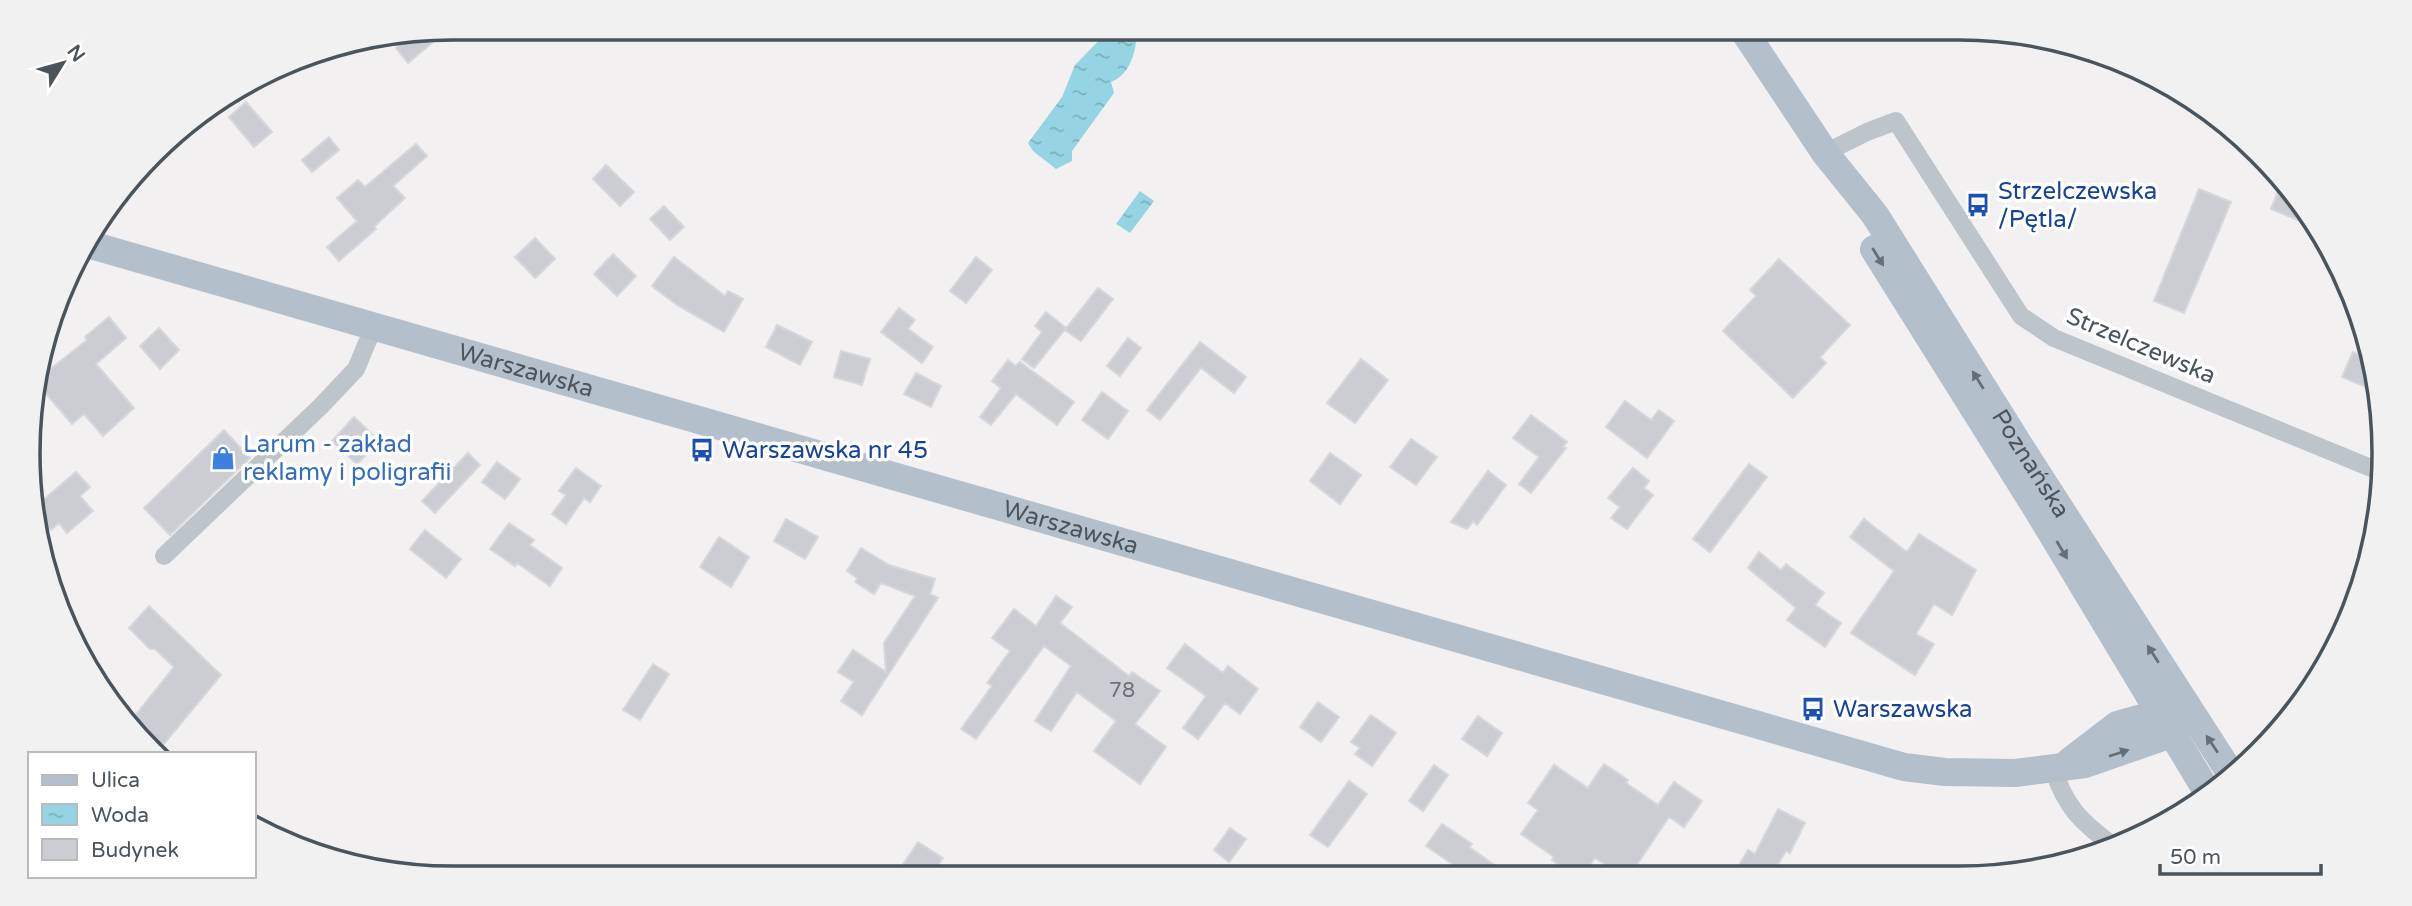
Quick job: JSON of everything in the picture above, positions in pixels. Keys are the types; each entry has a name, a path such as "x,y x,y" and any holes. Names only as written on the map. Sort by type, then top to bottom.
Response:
{"main road":[{"name":"Poznańska","path":"1750,40 1825,153 1875,215 2033,467 2175,720 2204,784"},
{"name":"Poznańska","path":"1825,153 1859,226 2129,660 2175,720 2225,768"},
{"name":"Warszawska","path":"96,247 1904,767 1983,773 2085,764 2175,720"},
{"name":"Poznańska","path":"2117,725 2132,696 2129,660"},
{"path":"2057,768 2117,725 2175,720"}],"street":[{"name":"Strzelczewska","path":"1825,153 1896,121 2021,316 2054,338 2371,468"},
{"path":"164,556 356,369 374,326"},
{"path":"2057,768 2061,793 2083,824 2104,839"}],"water":[{"path":"1099,40 1136,42 1134,54 1125,71 1111,82 1114,93 1072,151 1072,161 1056,169 1033,151 1028,143 1062,97 1075,65"},
{"path":"1140,191 1154,201 1130,233 1116,224"}],"building":[{"path":"430,41 432,43 408,63 396,48 401,44"},
{"path":"246,102 272,132 254,147 229,117"},
{"path":"329,137 339,150 312,172 302,160"},
{"path":"416,144 427,156 393,186 405,198 374,227 376,229 339,261 327,247 357,221 337,198 358,180 365,187"},
{"path":"606,165 634,192 620,206 593,179"},
{"path":"2199,189 2231,202 2184,313 2154,301"},
{"path":"2278,192 2300,221 2271,209"},
{"path":"664,206 684,227 670,240 650,219"},
{"path":"535,238 555,259 535,278 515,257"},
{"path":"613,254 636,276 617,296 594,274"},
{"path":"674,257 725,296 728,291 743,299 724,332 677,305 652,286"},
{"path":"976,257 992,270 966,303 950,291"},
{"path":"1779,259 1850,325 1820,357 1826,363 1793,398 1723,331 1756,296 1750,290"},
{"path":"1098,288 1113,299 1081,341 1065,330"},
{"path":"899,308 915,320 908,329 933,347 922,363 881,332"},
{"path":"1046,312 1066,328 1034,368 1022,359 1042,332 1035,326"},
{"path":"109,317 126,338 96,364 134,408 103,436 84,414 72,424 45,392 48,371 87,340 85,337"},
{"path":"777,325 812,342 800,365 766,347"},
{"path":"159,328 179,350 160,369 140,346"},
{"path":"1128,338 1141,348 1120,376 1107,366"},
{"path":"1200,342 1246,377 1234,393 1201,368 1160,420 1147,410"},
{"path":"841,351 870,359 862,385 834,377"},
{"path":"2353,352 2360,355 2366,387 2342,377"},
{"path":"1361,359 1388,380 1355,423 1327,403"},
{"path":"1008,360 1016,366 1020,362 1074,402 1057,425 1016,394 991,425 980,417 1001,388 992,381"},
{"path":"916,373 941,386 931,407 904,394"},
{"path":"1102,392 1128,411 1108,439 1082,420"},
{"path":"1625,401 1651,420 1659,410 1674,421 1647,458 1606,427"},
{"path":"1531,415 1567,442 1563,447 1566,448 1531,493 1519,484 1539,457 1513,438"},
{"path":"354,417 379,441 357,464 332,441"},
{"path":"224,430 250,458 170,535 144,508"},
{"path":"1411,439 1437,457 1416,485 1390,467"},
{"path":"468,453 480,465 435,513 422,501"},
{"path":"1330,453 1361,475 1340,504 1310,481"},
{"path":"497,462 520,479 505,499 482,482"},
{"path":"1749,464 1767,477 1710,552 1693,539"},
{"path":"576,468 601,486 590,502 584,498 566,524 552,514 566,495 559,491"},
{"path":"1633,468 1649,481 1644,488 1653,495 1627,529 1611,518 1620,507 1608,498"},
{"path":"1488,471 1506,485 1477,525 1473,521 1467,529 1451,522"},
{"path":"76,472 90,487 80,496 93,511 67,533 59,523 51,530 47,525 43,500"},
{"path":"786,519 818,537 805,559 774,541"},
{"path":"1864,519 1907,552 1919,534 1976,570 1952,615 1934,604 1916,634 1934,644 1915,675 1851,633 1894,571 1850,537"},
{"path":"509,523 534,540 530,545 562,568 550,586 517,563 515,566 490,549"},
{"path":"425,530 461,559 446,578 410,549"},
{"path":"719,537 749,557 731,587 700,567"},
{"path":"861,548 889,565 935,579 930,594 938,598 862,715 841,701 854,682 838,672 853,650 886,672 884,643 915,596 881,583 874,594 855,582 857,578 847,571"},
{"path":"1759,552 1781,570 1786,564 1824,593 1815,605 1841,623 1825,647 1787,620 1796,608 1748,568"},
{"path":"1056,596 1072,607 1060,623 1129,676 1132,672 1160,691 1135,724 1166,747 1140,784 1094,751 1116,721 1077,692 1051,731 1035,721 1071,666 1044,646 976,739 961,729 992,686 987,683 1010,651 992,638 1014,609 1036,626"},
{"path":"149,606 221,675 162,746 135,715 174,667 155,649 150,649 129,628"},
{"path":"1185,644 1223,673 1228,666 1258,689 1240,714 1225,703 1198,739 1183,728 1206,696 1167,668"},
{"path":"653,664 669,674 640,720 623,710"},
{"path":"1318,702 1339,717 1321,742 1300,727"},
{"path":"1371,715 1396,733 1372,766 1355,754 1360,748 1351,742"},
{"path":"1478,716 1502,733 1487,756 1462,739"},
{"path":"1604,764 1658,805 1674,782 1702,801 1684,827 1669,817 1636,866 1607,866 1595,858 1589,866 1560,866 1552,860 1554,857 1521,834 1538,810 1528,803 1554,765 1588,788"},
{"path":"1434,765 1448,775 1423,811 1409,801"},
{"path":"1349,781 1367,794 1328,847 1310,835"},
{"path":"1778,809 1805,823 1790,853 1786,851 1777,866 1738,866 1748,850 1755,854"},
{"path":"1442,824 1472,844 1469,847 1496,866 1455,866 1426,846"},
{"path":"1230,828 1246,839 1229,862 1214,850"},
{"path":"918,842 943,858 938,866 902,866"}],"place":[{"name":"Strzelczewska /Pętla/","path":"1978,205"},
{"name":"Warszawska nr 45","path":"702,450"},
{"name":"Larum - zakład reklamy i poligrafii","path":"223,458"},
{"name":"Warszawska","path":"1813,709"}]}
